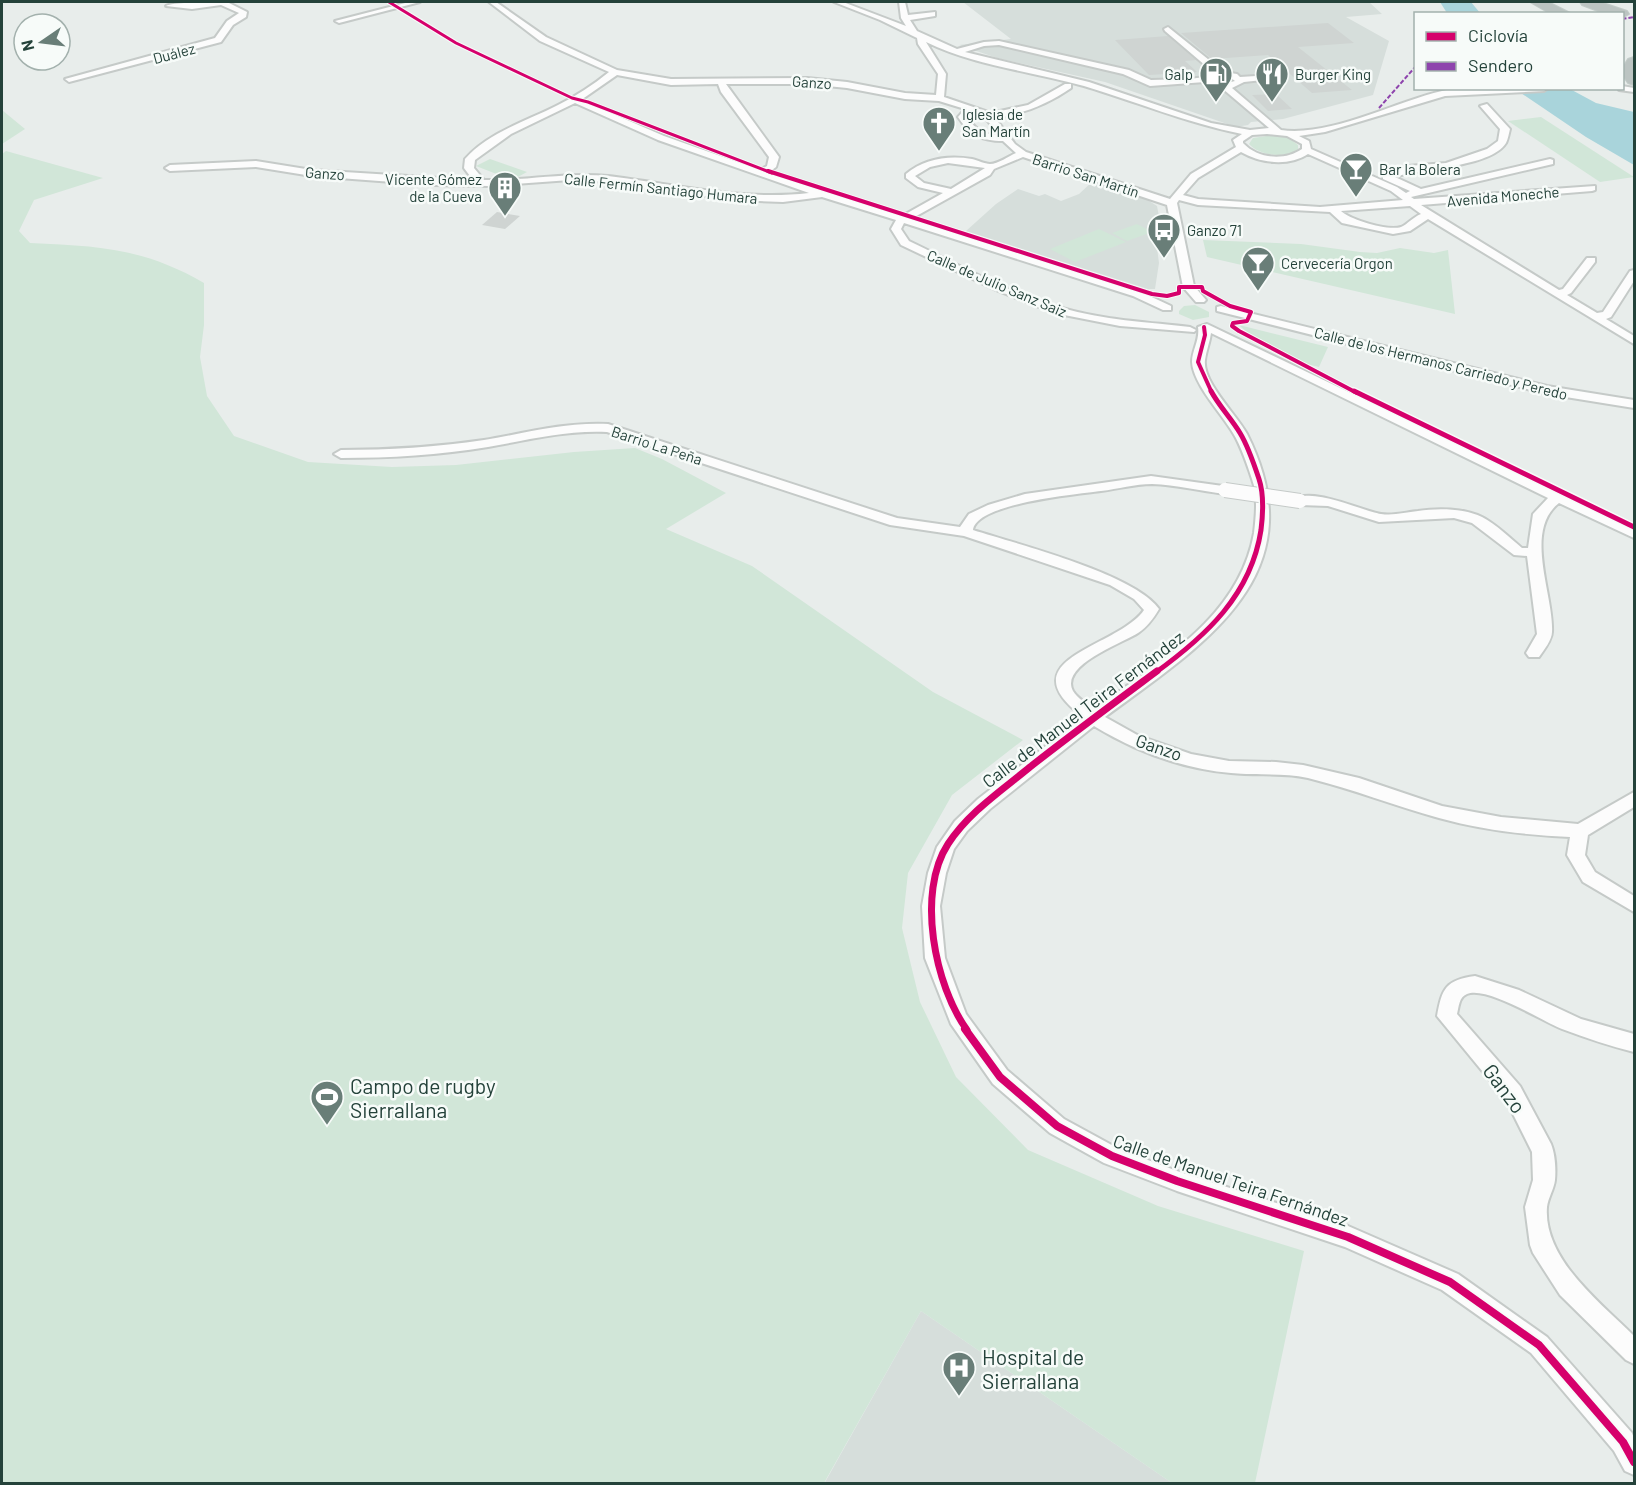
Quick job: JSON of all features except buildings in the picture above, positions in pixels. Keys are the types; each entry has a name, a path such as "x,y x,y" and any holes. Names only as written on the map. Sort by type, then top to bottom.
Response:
{"highway":[{"path":"1564,2 1588,12"},
{"path":"1587,2 1612,12"},
{"path":"1530,3 1559,12"},
{"path":"1627,18 1635,33"}],"street":[{"name":"Duález","path":"69,79 218,40 230,23 243,15 243,12 223,2 192,7 170,6"},
{"path":"339,21 392,4 416,2"},
{"name":"Ganzo","path":"492,2 526,28 564,50 615,72 671,82 807,81 847,85 905,96 940,98"},
{"path":"837,2 883,18 956,52 992,63 1096,87 1209,125 1290,135 1303,140 1308,145 1304,153"},
{"path":"902,2 904,17 942,74 940,98 990,116 1017,112 1037,105 1068,86"},
{"path":"883,18 932,14"},
{"path":"1168,29 1204,62 1221,74 1237,80"},
{"path":"956,52 984,44 999,43 1126,72 1150,83 1189,82 1210,79 1221,74"},
{"path":"1204,62 1210,79 1241,99 1261,120 1278,132"},
{"path":"481,183 470,168 470,159 478,151 519,126 575,100 615,72"},
{"path":"1224,86 1237,80 1267,77"},
{"path":"1237,80 1236,88 1241,99"},
{"path":"721,81 724,90 774,157 771,167 761,174"},
{"path":"1290,135 1322,130 1378,115 1438,94 1487,90"},
{"name":"Calle Fermín Santiago Humara","path":"575,100 660,138 761,174 1137,294 1175,303"},
{"name":"Avenida Moneche","path":"1420,192 1386,177 1408,169 1428,169 1469,160 1490,151 1502,142 1504,129 1484,105"},
{"path":"971,108 962,117 975,134 988,139 1006,138"},
{"name":"Barrio San Martín","path":"990,116 1006,138 1023,154 1150,195 1176,196 1213,204 1332,209"},
{"path":"1261,120 1260,127 1222,160 1199,171 1186,181 1176,196 1189,287 1215,321 1236,341 1635,534"},
{"path":"1209,125 1261,156"},
{"path":"1303,140 1322,130"},
{"name":"Avenida Moneche","path":"1261,156 1279,159 1304,153 1338,165 1403,195 1419,210 1635,341"},
{"name":"Barrio San Martín","path":"951,192 921,185 909,176 925,166 942,162 974,161 991,166 1023,154"},
{"path":"1222,160 1261,156"},
{"name":"Avenida Moneche","path":"1384,205 1403,195 1550,162"},
{"name":"Ganzo","path":"170,168 256,164 312,173 433,182 481,183"},
{"name":"Barrio San Martín","path":"901,220 987,173 991,166"},
{"name":"Avenida Moneche","path":"1428,169 1451,184"},
{"name":"Calle Fermín Santiago Humara","path":"481,183 549,177 582,178 759,198 783,199 822,194"},
{"path":"1451,184 1473,198"},
{"name":"Avenida Moneche","path":"1332,209 1384,205 1419,210 1473,198 1592,188"},
{"path":"1332,209 1346,221 1394,231 1406,229 1419,218 1419,210"},
{"name":"Calle de Julio Sanz Saiz","path":"901,220 896,229 905,243 1000,288 1058,311 1120,323 1189,328"},
{"path":"1560,294 1568,291 1591,260"},
{"path":"1596,317 1607,315 1635,273"},
{"path":"1189,287 1175,303 1169,315 1173,320 1189,328"},
{"path":"1175,303 1200,300"},
{"name":"Calle de los Hermanos Carriedo y Peredo","path":"1189,328 1249,316 1532,386 1635,404"},
{"path":"1215,321 1260,351"},
{"name":"Calle de Manuel Teira Fernández","path":"1215,321 1205,335 1198,362 1215,399 1240,433 1260,482 1263,516 1255,558 1245,582 1226,611 1189,648 1093,718 984,804 961,826 946,847 937,873 931,906 935,958 958,1018 1000,1077 1057,1126 1113,1156 1177,1181 1348,1237 1450,1282 1539,1345 1623,1442 1635,1462"},
{"name":"Calle de Manuel Teira Fernández","path":"1189,328 1201,347"},
{"path":"1201,347 1236,341"},
{"name":"Barrio La Peña","path":"341,454 400,453 457,448 568,428 608,428 895,522 966,531 1115,582 1148,603 1152,609 1149,618 1079,659 1066,671 1063,682 1069,698 1093,718"},
{"path":"966,531 967,524 974,517 993,508 1025,498 1151,480 1300,501 1329,502 1379,518 1391,519 1422,514 1465,516 1477,520 1519,552 1534,552"},
{"path":"1534,653 1545,634 1534,552 1539,518 1542,510 1557,497"},
{"name":"Ganzo","path":"1093,718 1131,738 1174,755 1229,766 1292,769 1342,780 1425,808 1533,828 1580,831"},
{"path":"1635,798 1619,810 1580,831 1576,855 1589,877 1635,904"},
{"name":"Ganzo","path":"1635,1043 1609,1037 1557,1018 1498,988 1482,984 1463,987 1454,992 1447,1002 1447,1016 1513,1093 1543,1151 1544,1180 1536,1207 1541,1245 1569,1287 1635,1352"}],"shaded area":[{"path":"963,2 1369,2 1382,14 1346,17 1389,41 1373,95 1283,119 1251,122 1248,125 1236,127 1105,82 997,58 959,45 1011,39"},
{"path":"1093,181 1143,197 1157,206 1162,232 1161,246 1157,248 1159,263 1155,289 1148,289 966,231 996,204 1018,189 1039,196 1045,194 1061,201 1079,194"},
{"name":"Hospital de Sierrallana","path":"921,1311 1172,1483 824,1484"}],"green space":[{"path":"2,110 25,129 2,144"},
{"path":"1541,117 1634,177 1600,182 1508,121"},
{"path":"1273,135 1289,138 1298,145 1298,149 1286,154 1273,155 1259,151 1249,144 1253,138"},
{"path":"6,151 103,178 34,200 19,231 30,243 120,251 161,262 204,283 204,325 200,357 207,396 234,436 308,462 392,467 456,465 635,448 662,459 726,493 666,529 752,566 933,692 1023,740 952,795 908,873 902,928 920,1002 956,1077 1028,1150 1158,1206 1304,1251 1255,1483 1172,1483 921,1311 824,1483 2,1483 2,154"},
{"path":"490,159 527,172 512,180 476,166"},
{"path":"1137,224 1152,232 1127,241 1112,233"},
{"path":"1099,229 1126,242 1075,262 1050,249"},
{"path":"1203,240 1301,244 1377,253 1400,248 1434,253 1448,250 1455,314 1207,257"},
{"path":"1195,305 1209,312 1209,317 1193,320 1179,314 1184,306"},
{"path":"1240,326 1328,347 1319,367 1307,364 1248,333"}],"water":[{"path":"1440,2 1471,2 1479,12 1446,12"},
{"path":"1516,90 1572,90 1596,103 1634,112 1634,165 1586,137"}],"marked path":[{"path":"1624,19 1634,17"},
{"path":"1379,108 1414,68"}],"cycle path":[{"path":"389,2 456,43 572,98 588,102 797,182 1152,294 1167,296 1179,293 1179,287 1202,287 1203,291 1230,306 1251,312 1247,321 1233,323 1232,326 1239,331 1304,367 1634,527"},
{"path":"1204,327 1205,335 1198,362 1202,374 1215,399 1240,433 1260,482 1263,516 1255,558 1245,582 1226,611 1189,648 1093,718 984,804 961,826 946,847 937,873 931,906 935,958 958,1018 1000,1077 1057,1126 1112,1156 1177,1181 1348,1237 1450,1282 1539,1345 1623,1442 1634,1462"}],"place":[{"name":"Galp","path":"1216,103"},
{"name":"Burger King","path":"1272,103"},
{"name":"Iglesia de San Martín","path":"939,152"},
{"name":"Bar la Bolera","path":"1356,198"},
{"name":"Vicente Gómez de la Cueva","path":"505,217"},
{"name":"Ganzo 71","path":"1164,259"},
{"name":"Cervecería Orgon","path":"1258,292"},
{"name":"Campo de rugby Sierrallana","path":"327,1126"},
{"name":"Hospital de Sierrallana","path":"959,1397"}]}
